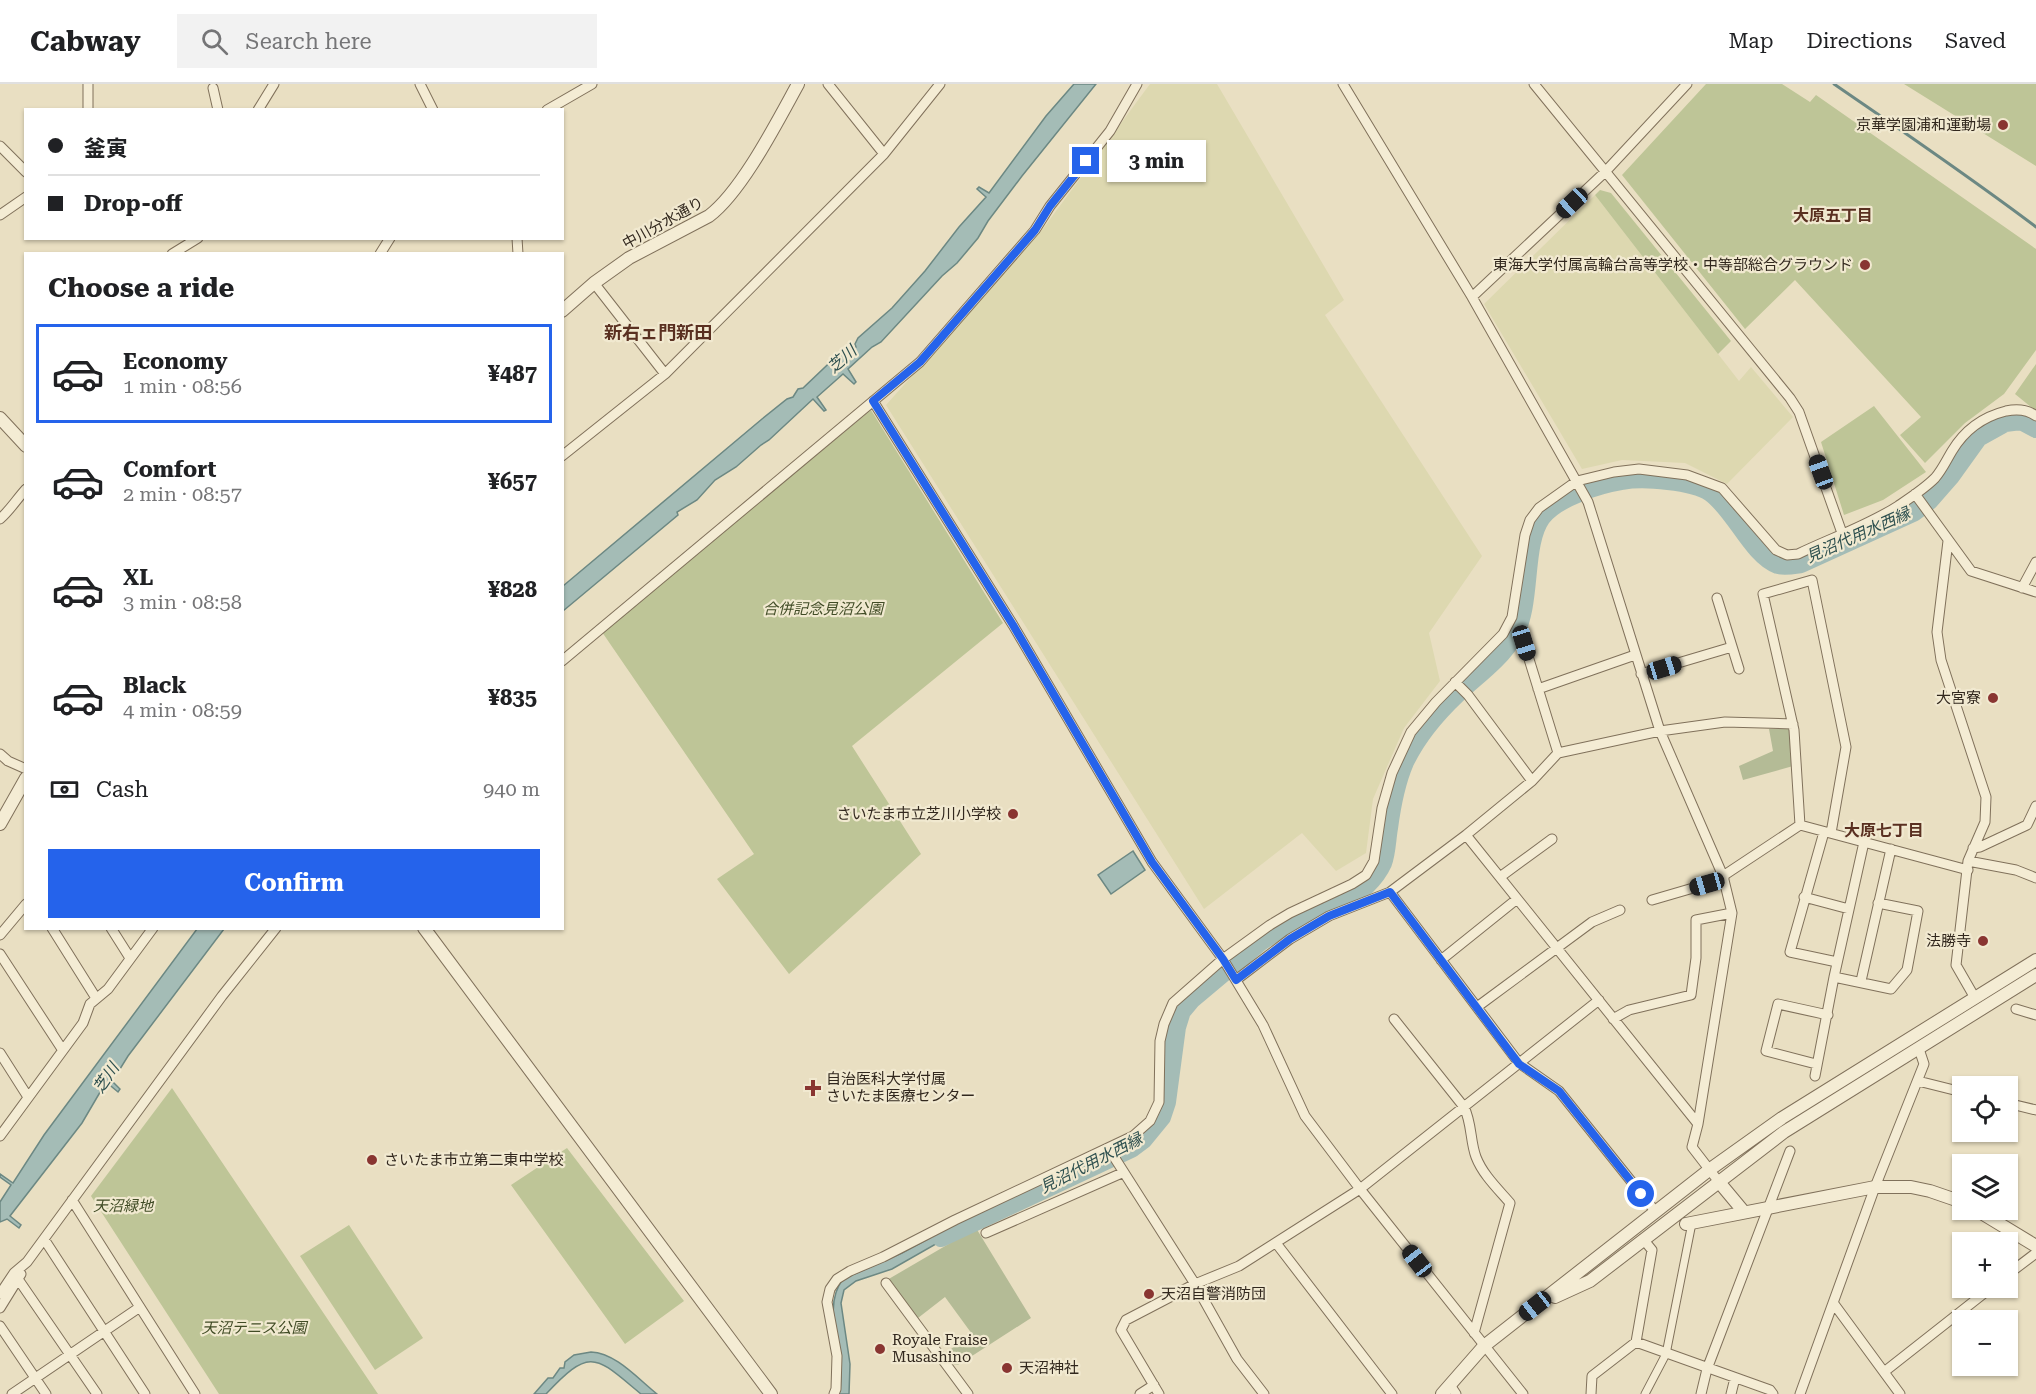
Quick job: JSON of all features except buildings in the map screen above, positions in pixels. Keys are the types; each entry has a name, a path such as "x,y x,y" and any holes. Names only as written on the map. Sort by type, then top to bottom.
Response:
{"street":[{"path":"88,84 88,108"},
{"path":"259,108 274,84"},
{"path":"420,84 432,108"},
{"path":"551,108 592,84"},
{"name":"中川分水通り","path":"564,309 594,282 644,249 709,216 719,208 746,172 798,84"},
{"path":"828,84 884,154"},
{"path":"564,454 665,374 884,154 940,84"},
{"path":"564,659 920,362 1035,230 1050,206 1110,130 1137,84"},
{"path":"1343,84 1472,297 1588,502 1660,730 1724,877 1732,913 1698,1124 1692,1147 1744,1212"},
{"path":"1534,84 1790,398 1799,412 1842,533"},
{"path":"1472,297 1605,172 1687,84"},
{"path":"213,88 218,108"},
{"path":"0,146 24,170"},
{"path":"0,214 24,198"},
{"path":"175,252 195,240"},
{"path":"594,282 665,374"},
{"path":"873,401 1013,625 1152,862 1236,980 1263,1025 1305,1116 1523,1394"},
{"path":"834,1394 837,1356 827,1302 830,1289 837,1279 850,1270 883,1257 955,1220 1133,1137 1150,1121 1159,1102 1160,1041 1173,1003 1223,959 1290,913 1366,875 1374,861 1382,808 1392,772 1411,732 1455,682 1503,634 1512,617 1524,535 1530,520 1546,502 1577,481 1631,470 1664,471 1687,475 1722,488 1776,550 1787,555 1798,554 1876,518 1915,494 1941,471 1953,449 1972,427 2008,411 2025,410 2036,416"},
{"path":"0,418 24,444"},
{"path":"0,519 16,505 17,498 24,491"},
{"path":"1915,494 1971,572 2036,592"},
{"path":"1948,541 1937,632 1941,660 1986,796 1985,822 1968,865 1956,965 1976,998"},
{"path":"2022,588 2036,562"},
{"path":"1800,825 1793,724 1762,594 1812,580 1846,747 1828,833 1804,897 1790,952 1837,962"},
{"path":"1717,598 1739,669"},
{"path":"1524,643 1558,753"},
{"path":"1641,674 1732,647"},
{"path":"1538,689 1635,655"},
{"path":"1455,682 1532,781"},
{"path":"1236,980 1290,939 1329,916 1390,892 1466,835 1532,781 1558,753 1660,730 1725,722 1793,724"},
{"path":"0,754 24,768"},
{"path":"0,824 24,784"},
{"path":"1973,848 1980,847 2027,825 2036,806"},
{"path":"1800,825 1891,849 1968,865 2016,870 2036,878"},
{"path":"1652,900 1724,877 1800,825"},
{"path":"1466,835 1698,1124"},
{"path":"1500,877 1552,839"},
{"path":"1815,1076 1837,962 1864,842"},
{"path":"1861,981 1891,849"},
{"path":"1390,892 1519,1064 1559,1091 1655,1211"},
{"path":"1804,897 1849,909"},
{"path":"1441,960 1517,899"},
{"path":"1834,977 1891,989 1907,970 1918,911 1878,903"},
{"path":"0,935 24,906"},
{"path":"1477,1007 1592,922 1620,910"},
{"path":"1613,1019 1629,1010 1691,995 1696,958 1696,920 1732,913"},
{"path":"53,930 96,998"},
{"path":"112,930 130,958"},
{"path":"0,1136 83,1023 90,1004 108,989 151,930"},
{"path":"0,1308 27,1262 72,1200 222,996 274,930"},
{"path":"425,930 771,1394"},
{"path":"0,954 62,1050"},
{"path":"1449,1391 1484,1346 1709,1170 1782,1118 2036,960"},
{"path":"1535,1306 1590,1281 1784,1132 2036,975"},
{"path":"1140,1394 1156,1390 1121,1330 1125,1320 1195,1284 1239,1266 1360,1189 1599,1000"},
{"path":"1816,1064 1766,1051 1778,1004 1827,1015"},
{"path":"2016,1009 2036,1016"},
{"path":"1394,1019 1464,1107 1469,1118 1476,1157 1486,1176 1510,1203 1474,1333"},
{"path":"1800,1394 1875,1188 1924,1064 1919,1049"},
{"path":"0,1053 28,1097"},
{"path":"1918,1080 1952,1089"},
{"path":"2018,1106 2036,1110"},
{"path":"1108,1149 1195,1284 1237,1359 1264,1394"},
{"path":"1701,1394 1707,1369 1790,1151"},
{"path":"986,1233 1122,1172"},
{"path":"1645,1394 1666,1354 1689,1223 1875,1188 1911,1187 1952,1199"},
{"path":"72,1200 195,1394"},
{"path":"1994,1220 2036,1245"},
{"path":"44,1239 145,1394"},
{"path":"1591,1394 1592,1376 1636,1342 1652,1250 1643,1239"},
{"path":"1276,1243 1392,1394"},
{"path":"2018,1267 2036,1253"},
{"path":"0,1294 14,1273 27,1262"},
{"path":"18,1279 97,1394"},
{"path":"886,1283 968,1394"},
{"path":"1884,1372 1978,1298"},
{"path":"1833,1305 1900,1394"},
{"path":"12,1394 140,1307"},
{"path":"0,1326 46,1394"},
{"path":"1636,1342 1770,1390 1773,1394"},
{"path":"1731,1394 1735,1378"}],"shaded area":[{"path":"1150,84 1217,84 1344,300 1325,315 1482,556 1429,633 1440,681 1404,728 1373,799 1366,853 1336,871 1302,833 1204,909 886,405 1042,230"},
{"path":"1595,195 1739,381 1751,367 1793,417 1727,484 1685,463 1622,460 1582,469 1484,304"}],"green space":[{"name":"東海大学付属高輪台高等学校・中等部総合グラウンド","path":"1706,84 1782,84 1810,102 1816,95 2036,249 2036,350 2004,394 1965,423 1925,463 1900,435 1921,417 1795,280 1745,329 1622,175"},
{"name":"京華学園浦和運動場","path":"1904,84 2036,84 2036,166"},
{"name":"東海大学付属高輪台高等学校・中等部総合グラウンド","path":"1600,190 1611,193 1731,341 1718,354 1595,195"},
{"path":"2036,364 2036,411 2015,394"},
{"path":"1874,406 1926,472 1883,500 1844,515 1821,442"},
{"name":"合併記念見沼公園","path":"871,410 1003,623 852,746 921,854 789,974 717,879 754,854 602,632"},
{"path":"1769,729 1790,729 1793,766 1743,780 1739,766 1773,751"},
{"name":"天沼テニス公園","path":"172,1088 378,1394 219,1394 91,1196"},
{"path":"567,1148 684,1301 625,1344 511,1185"},
{"path":"349,1225 423,1338 375,1370 300,1256"},
{"path":"976,1228 1031,1318 958,1365 951,1364 944,1354 972,1334 945,1297 918,1318 914,1317 887,1280"}],"water":[{"name":"芝川","path":"1074,84 1096,84 1022,176 978,238 957,263 881,342 872,347 848,369 856,382 854,384 843,374 817,397 826,410 824,411 813,399 769,440 736,467 715,480 697,500 677,512 678,515 564,610 564,585 762,419 787,399 793,397 798,389 803,388 844,349 856,347 858,338 892,308 986,197 977,189 979,187 989,193 1046,116"},
{"path":"1133,851 1145,870 1111,894 1098,875"},
{"name":"芝川","path":"196,930 223,930 120,1069 109,1078 120,1089 118,1092 106,1082 82,1123 10,1216 21,1225 19,1228 7,1219 0,1222 0,1202 11,1185 0,1177 0,1174 13,1183 44,1135"},
{"path":"961,1221 964,1228 892,1269 856,1281 844,1290 841,1303 850,1364 849,1394 839,1394 841,1380 834,1305 836,1291 843,1279 902,1253"},
{"path":"600,1353 618,1362 657,1394 641,1394 613,1371 593,1362 573,1368 546,1394 534,1394 548,1378 553,1378 560,1368 564,1368 565,1362 574,1355"}],"waterway":[{"path":"1834,84 2036,227"},
{"name":"見沼代用水西縁","path":"941,1237 1131,1148 1143,1139 1161,1117 1166,1102 1176,1027 1181,1011 1191,999 1259,942 1286,924 1366,885 1373,878 1383,859 1390,811 1404,762 1420,735 1441,709 1494,660 1513,636 1523,607 1528,558 1535,529 1541,517 1557,503 1590,488 1631,479 1668,480 1693,484 1711,492 1720,500 1752,542 1769,559 1781,565 1789,565 1801,563 1913,512 1929,500 1950,476 1978,437 2005,422 2021,420 2036,428"}],"place":[{"name":"京華学園浦和運動場","path":"2003,125"},
{"name":"東海大学付属高輪台高等学校・中等部総合グラウンド","path":"1865,265"},
{"name":"大宮寮","path":"1993,698"},
{"name":"さいたま市立芝川小学校","path":"1013,814"},
{"name":"法勝寺","path":"1983,941"},
{"name":"自治医科大学付属 さいたま医療センター","path":"813,1088"},
{"name":"さいたま市立第二東中学校","path":"372,1160"},
{"name":"天沼自警消防団","path":"1149,1294"},
{"name":"Royale Fraise Musashino","path":"880,1349"},
{"name":"天沼神社","path":"1007,1368"}],"district":[{"name":"大原五丁目","path":"1833,215"},
{"name":"新右ェ門新田","path":"658,332"},
{"name":"大原七丁目","path":"1884,830"}],"route":[{"path":"1086,161 1050,206 1035,230 920,362 873,401 1013,625 1152,862 1236,980 1290,939 1329,916 1390,892 1519,1064 1559,1091 1641,1194"}],"park label":[{"name":"天沼緑地","path":"123,1206"}]}
